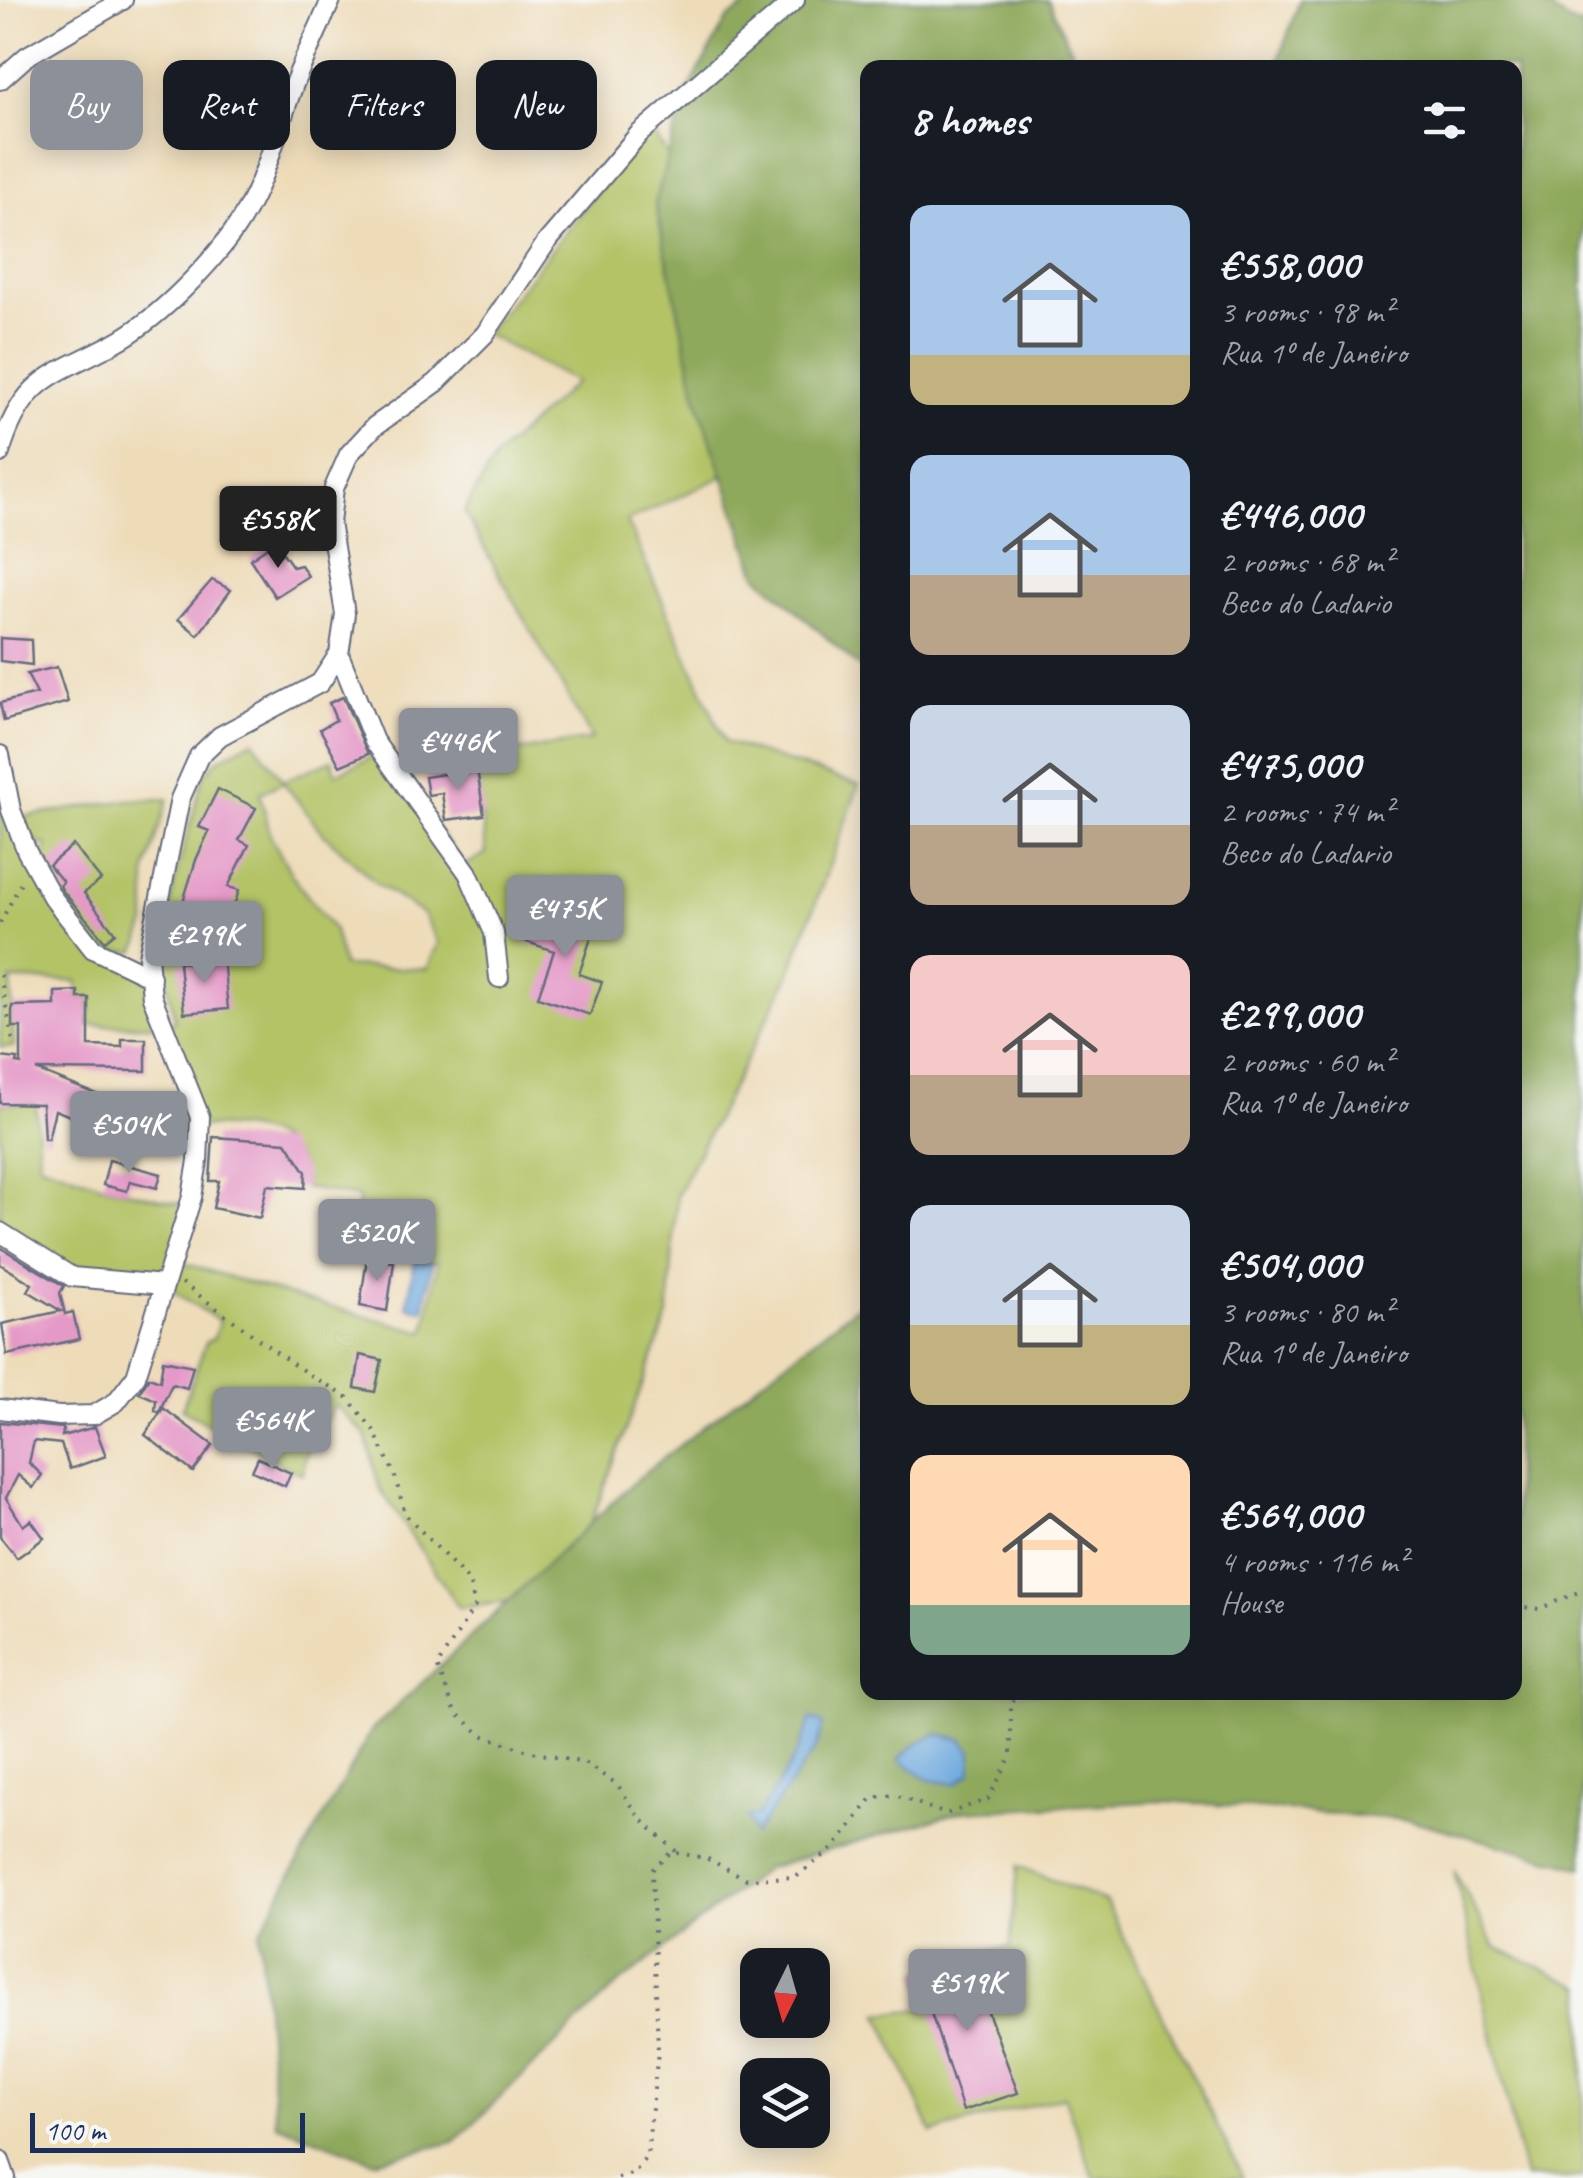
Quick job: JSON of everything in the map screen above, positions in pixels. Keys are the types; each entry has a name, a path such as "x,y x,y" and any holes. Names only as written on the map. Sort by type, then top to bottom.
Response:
{"street":[{"path":"0,80 26,56 123,0"},
{"path":"0,453 4,430 30,392 59,368 124,338 174,298 232,233 262,182 294,82 331,0"},
{"path":"0,1409 94,1416 116,1402 136,1376 192,1197 200,1117 152,997 148,956 180,798 199,756 225,732 320,683 339,654 346,614 330,523 334,488 349,454 375,426 436,383 485,334 546,243 639,134 795,0"},
{"path":"339,654 374,740 468,874 494,932 498,978"},
{"path":"0,755 11,810 52,897 92,949 151,977"},
{"path":"0,1232 72,1278 166,1279"},
{"path":"0,2161 6,2178"}],"path":[{"path":"0,923 33,862"},
{"path":"0,975 14,1047"},
{"path":"166,1279 347,1398 373,1429 394,1474 405,1514 468,1581 475,1606 437,1666 455,1712 482,1735 528,1751 584,1763 617,1784 641,1819 678,1854"},
{"path":"1522,1607 1538,1609 1583,1590"},
{"path":"618,2178 635,2173 647,2156 658,2050 652,1870 671,1852 706,1858 746,1879 796,1877 835,1847 872,1798 895,1795 946,1814 988,1799 1011,1756 1012,1700"}],"green space":[{"path":"756,0 1048,0 1076,60 860,60 860,668 757,575 698,403 655,203 685,96 727,19"},
{"path":"1300,0 1541,0 1540,3 1579,27 1583,23 1583,1868 1410,1820 1166,1801 963,1811 767,1868 615,1987 454,2142 374,2161 276,2124 259,1933 371,1731 637,1479 860,1304 860,1700 1522,1700 1522,60 1279,60"},
{"path":"649,126 770,316 743,467 627,521 725,742 859,785 788,978 677,1195 668,1316 564,1595 459,1608 379,1487 366,1435 335,1405 305,1457 303,1474 285,1467 182,1409 206,1342 214,1338 219,1321 164,1285 72,1277 0,1232 0,1103 36,1104 39,1163 103,1185 189,1206 173,1260 425,1332 438,1262 351,1251 359,1197 305,1188 304,1172 296,1158 265,1133 199,1126 163,1025 89,1025 89,998 78,998 77,981 11,980 14,1047 0,1047 0,759 13,815 93,949 151,977 163,1024 175,1021 164,966 169,957 161,947 203,777 217,760 253,740 283,781 332,760 336,774 382,752 464,866 486,853 476,758 592,739 464,512 496,456 576,382 485,334","holes":["283,782 323,833 377,884 423,914 438,943 427,969 343,966 334,930 293,877 271,837 260,793"]},
{"path":"168,799 146,872 146,924 136,951 101,948 80,928 58,895 41,862 48,846 31,836 23,817 128,800"},
{"path":"1018,1866 1106,1902 1243,2178 1094,2178 1064,2096 932,2133 879,2014 929,2008 918,1973 967,1955 1010,1947"},
{"path":"1454,1870 1495,1947 1583,1987 1583,2178 1525,2178"}],"water":[{"path":"415,1260 432,1263 424,1310 407,1307"},
{"path":"811,1719 823,1724 817,1747 754,1835 747,1816 758,1815 774,1792"},
{"path":"938,1734 961,1739 972,1751 971,1773 955,1784 929,1780 899,1759 917,1743"}],"building":[{"path":"269,546 277,557 283,553 293,567 301,565 308,576 275,597 250,559"},
{"path":"212,580 231,590 198,635 178,619"},
{"path":"0,638 31,640 32,665 0,661"},
{"path":"57,667 68,702 4,721 0,703 37,694 27,674"},
{"path":"343,697 368,754 340,766 320,729 336,720 329,703"},
{"path":"477,769 484,815 446,820 442,793 428,795 425,777"},
{"path":"218,789 256,808 239,840 249,845 228,887 239,890 225,935 177,921 209,831 199,827"},
{"path":"73,845 101,880 84,893 115,933 105,941 62,890 63,882 49,865"},
{"path":"539,907 595,926 579,974 602,982 590,1015 538,997 554,951 527,942"},
{"path":"223,959 228,1009 184,1013 179,963"},
{"path":"78,991 78,998 89,998 89,1046 122,1047 122,1039 146,1039 146,1071 36,1070 131,1108 120,1136 55,1110 48,1139 44,1139 42,1104 0,1103 0,1057 18,1059 21,1064 21,1027 12,1027 12,1006 55,1005 55,992"},
{"path":"213,1137 286,1142 306,1172 305,1188 267,1185 260,1218 213,1208 219,1181 210,1181"},
{"path":"109,1160 161,1174 157,1188 130,1181 127,1191 103,1185"},
{"path":"0,1247 64,1286 60,1293 65,1314 73,1312 79,1339 7,1355 2,1324 61,1311 28,1291 32,1284 0,1264"},
{"path":"367,1258 394,1262 387,1311 360,1306"},
{"path":"360,1355 382,1360 375,1392 355,1388"},
{"path":"163,1360 193,1366 187,1388 172,1384 159,1412 155,1411 156,1400 139,1393 149,1377 160,1381"},
{"path":"163,1408 213,1445 193,1472 145,1435"},
{"path":"0,1422 63,1428 62,1436 95,1427 106,1456 70,1469 61,1444 34,1441 29,1463 42,1475 33,1488 18,1475 6,1498 23,1526 31,1520 44,1538 17,1558 0,1537"},
{"path":"258,1458 291,1473 285,1486 252,1471"},
{"path":"967,1955 1018,2093 963,2111 918,1973"}]}
